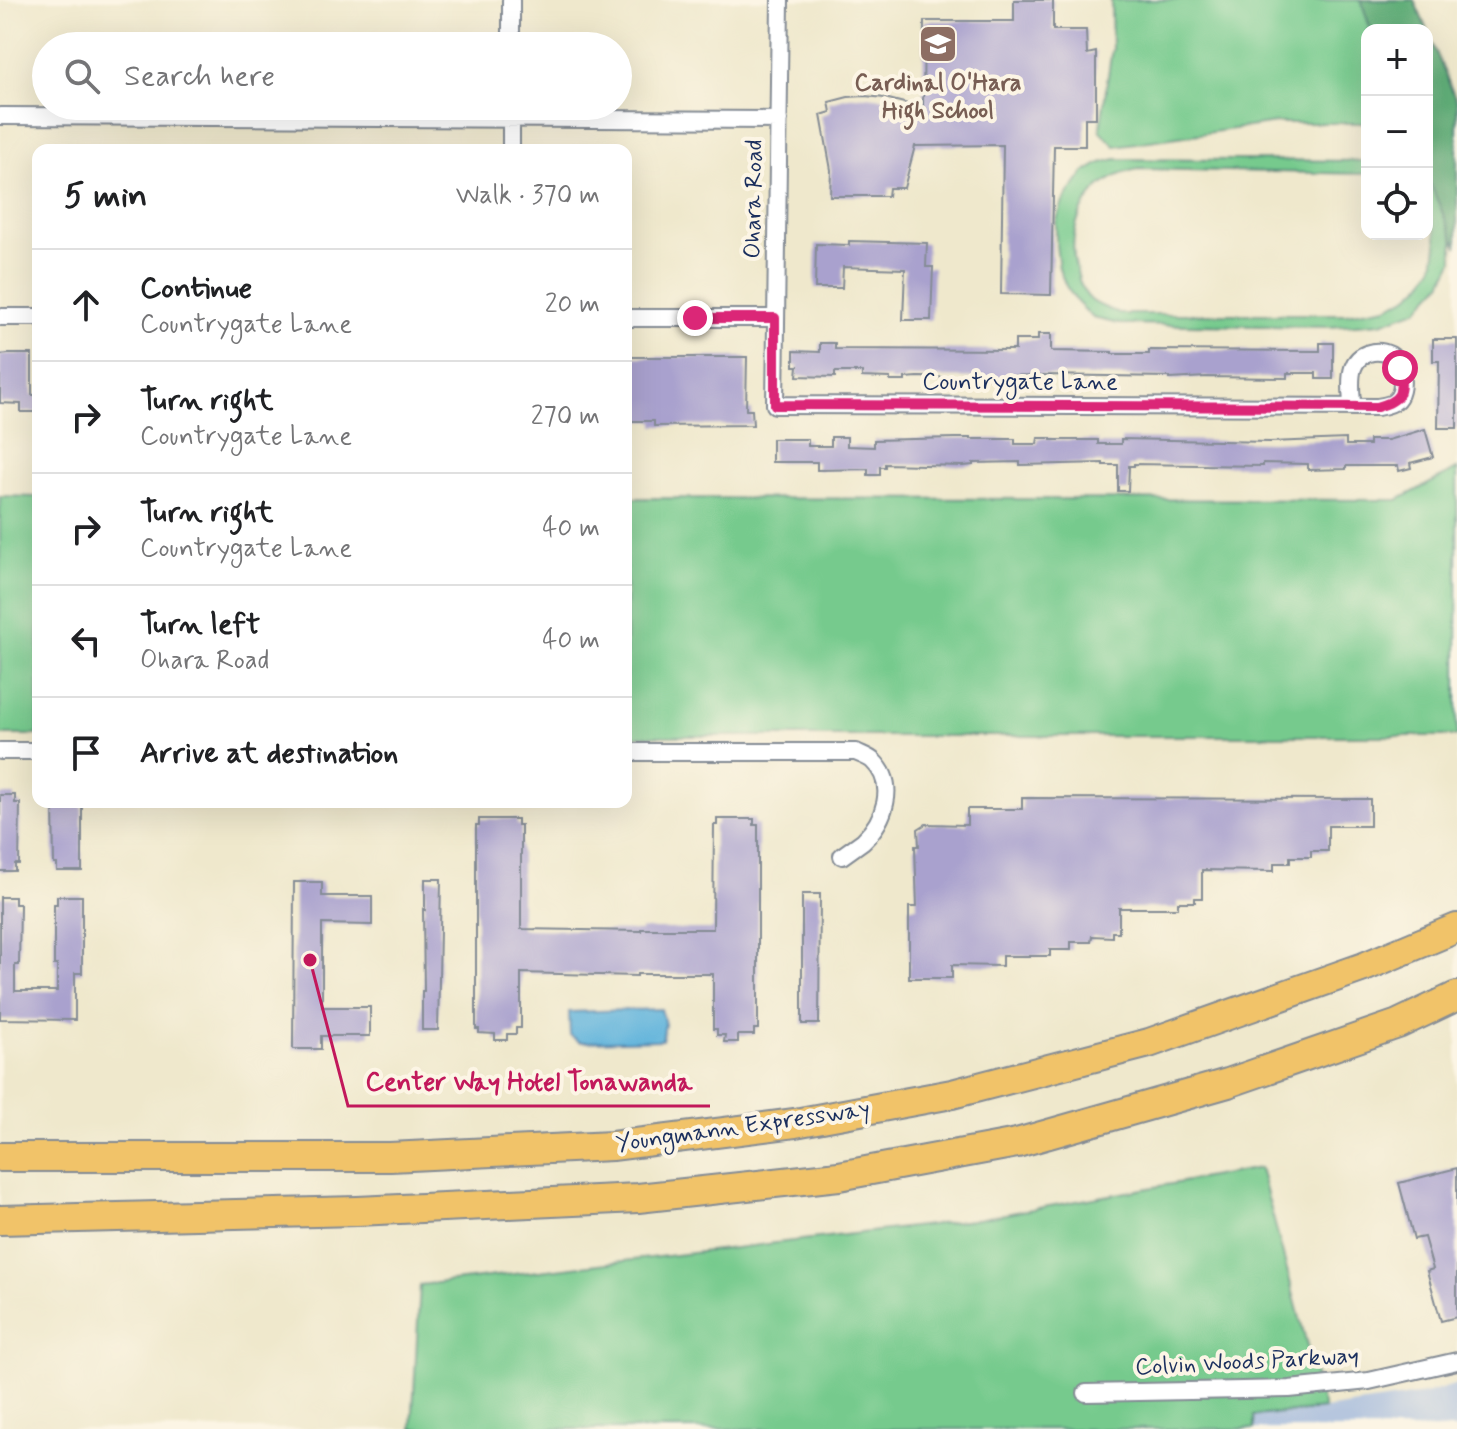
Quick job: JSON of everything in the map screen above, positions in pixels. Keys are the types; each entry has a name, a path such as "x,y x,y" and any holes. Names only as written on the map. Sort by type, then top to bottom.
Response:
{"highway":[{"name":"Youngmann Expressway","path":"0,1157 390,1157 612,1146 795,1123 952,1094 1149,1043 1364,967 1457,928"},
{"path":"0,1220 357,1211 638,1198 839,1176 1017,1143 1228,1083 1398,1024 1457,996"}],"street":[{"path":"511,0 511,32"},
{"name":"Ohara Road","path":"775,318 780,0"},
{"path":"0,116 32,116"},
{"path":"632,116 779,120"},
{"path":"511,120 511,144"},
{"path":"0,317 32,317"},
{"path":"632,318 775,318"},
{"name":"Countrygate Lane","path":"775,318 775,405 1352,407"},
{"path":"0,751 32,751"},
{"path":"632,752 856,752 873,761 882,773 887,799 879,820 863,840 842,856"},
{"name":"Colvin Woods Parkway","path":"1086,1393 1289,1389 1369,1381 1457,1361"}],"shaded area":[{"path":"1457,1384 1457,1429 1254,1429 1253,1416 1425,1394"}],"green space":[{"path":"1111,0 1361,0 1369,24 1361,24 1361,123 1276,123 1115,146 1100,131 1112,48"},
{"path":"1361,0 1414,0 1424,24 1369,24"},
{"path":"1433,45 1457,102 1457,247 1433,190"},
{"path":"1116,159 1361,161 1361,174 1140,169 1107,181 1084,206 1074,237 1074,254 1079,280 1086,294 1094,302 1119,314 1346,314 1387,307 1409,296 1422,284 1434,265 1437,246 1433,224 1433,189 1453,236 1453,261 1442,283 1417,310 1381,323 1330,327 1119,324 1093,318 1077,302 1059,269 1056,222 1063,202 1084,173"},
{"path":"1457,469 1457,736 632,736 632,498 1398,500"},
{"path":"0,496 32,497 32,735 0,735"},
{"path":"1260,1168 1324,1409 1254,1416 1254,1429 412,1429 420,1285 972,1220"}],"water":[{"path":"661,1009 665,1024 662,1040 580,1042 570,1035 569,1012"}],"building":[{"path":"1014,0 1053,0 1053,30 1086,30 1087,54 1096,52 1096,118 1085,118 1085,146 1054,146 1051,295 1001,294 1003,145 915,146 904,188 889,188 888,196 830,196 831,170 821,115 831,112 829,102 865,96 923,108 924,21 1014,21"},
{"path":"849,241 927,243 926,267 933,267 931,320 903,320 905,269 843,267 842,288 815,288 816,244 849,245"},
{"path":"1038,334 1051,334 1051,351 1112,354 1149,354 1149,350 1320,351 1320,343 1333,343 1333,379 1316,379 1316,373 1287,373 1287,378 1170,379 1042,375 918,377 890,381 890,378 862,377 862,372 835,372 835,377 797,376 798,366 794,366 794,351 820,352 820,343 835,343 835,349 1015,350 1015,340 1038,340"},
{"path":"1433,339 1457,339 1457,428 1438,428 1439,361 1433,361"},
{"path":"32,354 32,412 21,412 21,404 0,403 0,355"},
{"path":"632,357 747,357 746,410 752,410 753,425 654,426 654,421 632,421"},
{"path":"1425,429 1433,457 1410,463 1411,468 1399,471 1398,466 1308,470 1308,464 1134,464 1129,466 1128,491 1118,491 1118,465 1103,463 885,464 885,467 880,467 880,475 868,475 868,469 817,470 817,462 772,462 772,439 808,439 808,446 831,446 831,437 847,437 847,446 874,447 874,440 955,438 1015,439 1015,444 1037,444 1038,438 1098,440 1098,444 1121,444 1121,439 1270,442 1346,439 1346,445 1369,445 1369,440 1388,440"},
{"path":"0,795 15,795 15,803 20,803 19,864 15,864 15,871 0,871"},
{"path":"1022,798 1370,799 1370,826 1328,826 1328,851 1311,851 1311,857 1290,857 1290,863 1274,863 1274,871 1202,870 1202,898 1195,898 1195,902 1178,902 1178,908 1119,908 1119,932 1112,932 1112,937 1092,936 1091,942 1071,942 1071,950 1050,950 1050,956 1002,956 1002,966 952,965 952,978 909,978 909,907 917,907 915,846 919,846 918,829 926,824 967,825 967,809 1022,809"},
{"path":"53,808 82,808 82,871 57,871 57,864 54,864"},
{"path":"479,819 517,819 517,825 521,825 521,929 641,931 713,929 714,825 717,825 717,819 754,819 754,825 758,825 758,1029 754,1029 754,1035 738,1035 738,1042 724,1042 725,1035 717,1035 717,1029 713,1029 713,974 521,973 521,1028 516,1028 516,1034 507,1034 507,1040 495,1040 495,1034 479,1033 476,1029 476,825 479,825"},
{"path":"425,879 441,879 438,1030 422,1030"},
{"path":"294,882 322,882 322,896 372,896 372,925 322,924 322,1007 370,1007 370,1036 321,1036 321,1049 293,1049"},
{"path":"802,894 820,894 819,1024 802,1024"},
{"path":"57,896 82,896 82,973 75,973 75,1020 0,1019 0,897 15,897 15,904 20,904 19,965 15,965 15,991 57,991 54,904 57,904"},
{"path":"1457,1168 1457,1317 1441,1321 1427,1271 1433,1269 1424,1237 1414,1239 1399,1183"}],"place":[{"name":"Cardinal O'Hara High School","path":"938,44"},
{"name":"Center Way Hotel Tonawanda","path":"310,960"}],"route":[{"path":"695,318 775,318 775,405 1377,407 1393,403 1399,397 1400,368"}]}
